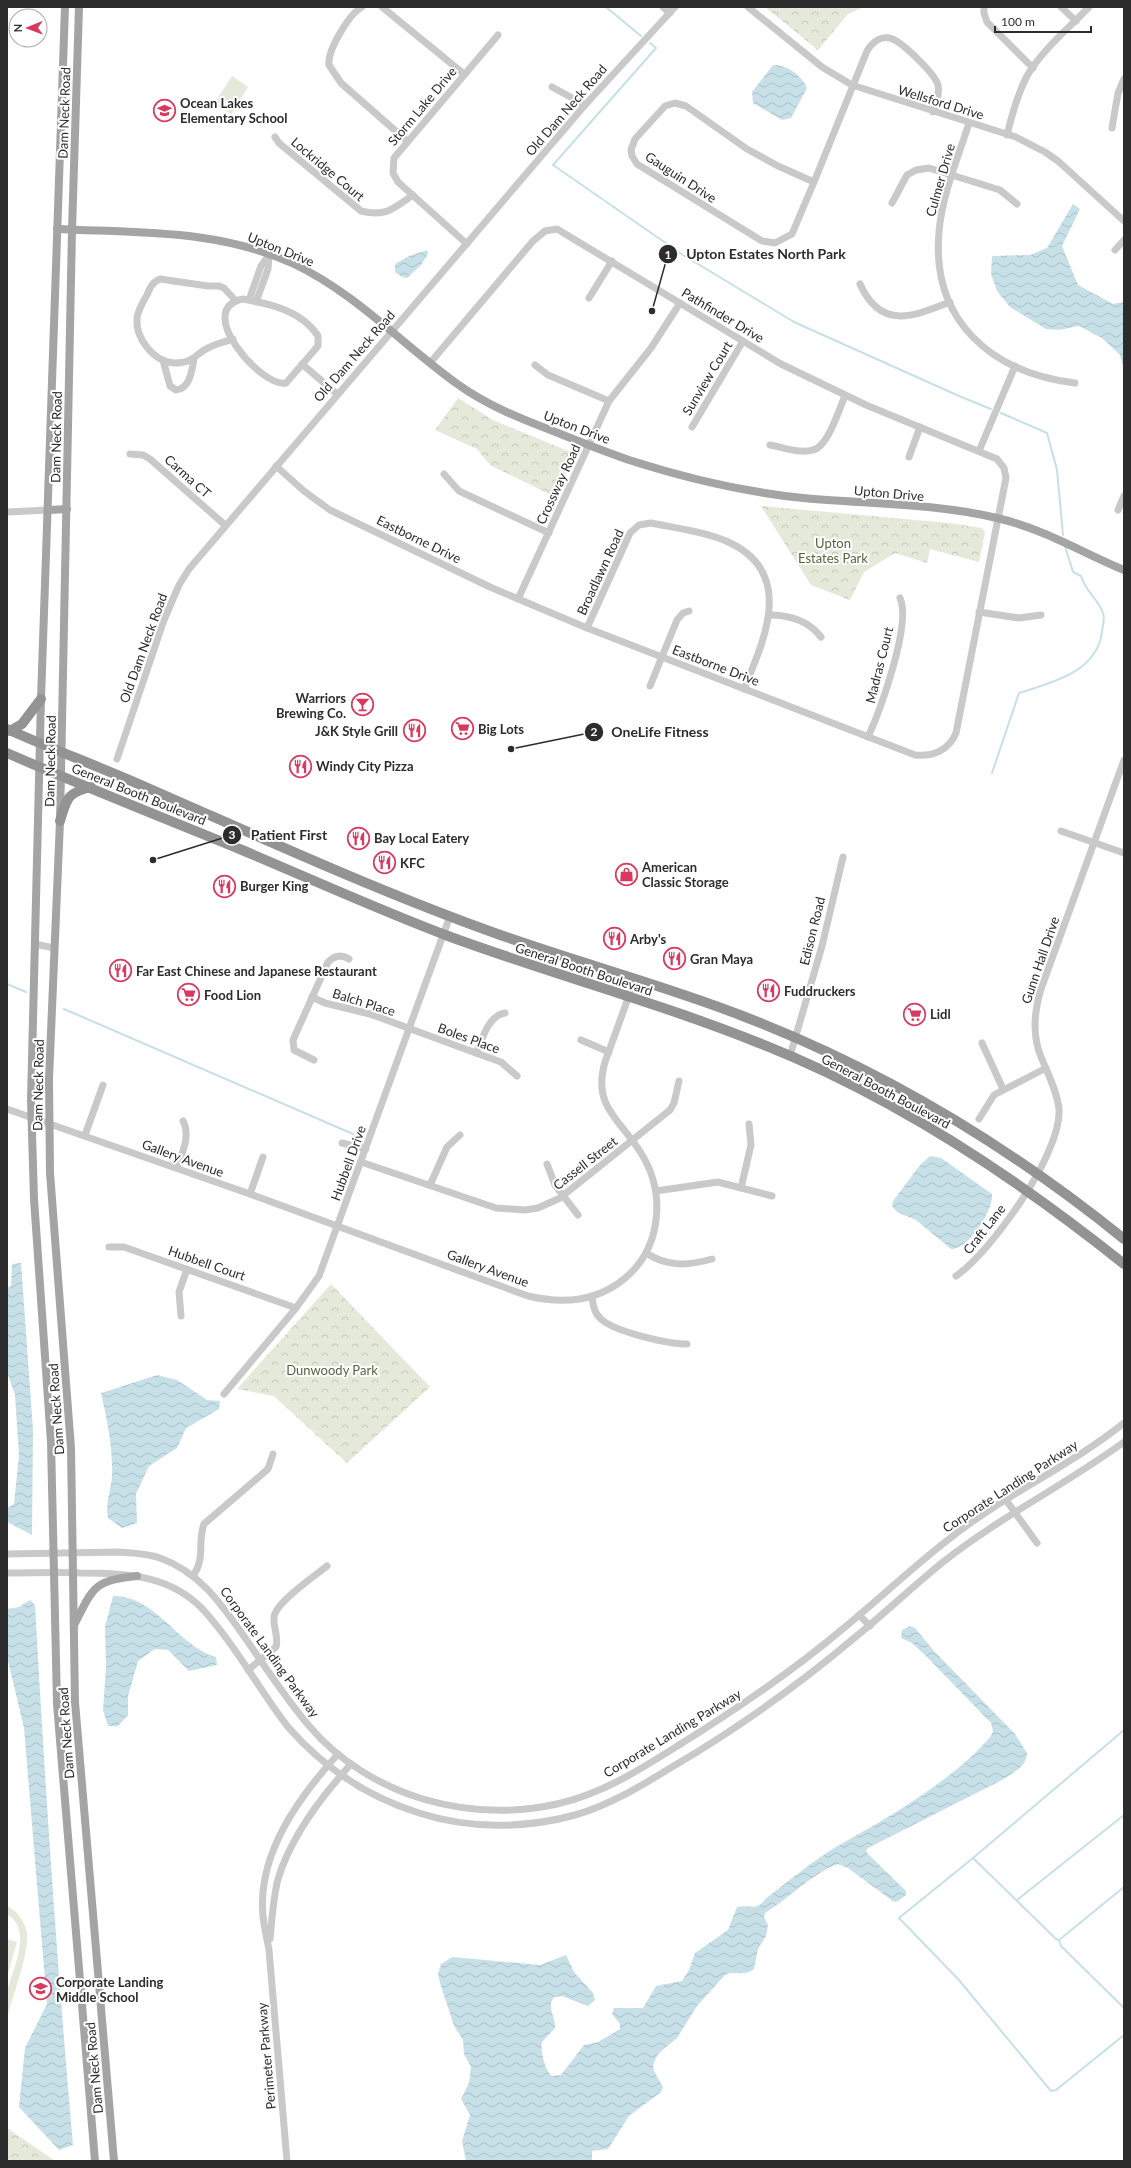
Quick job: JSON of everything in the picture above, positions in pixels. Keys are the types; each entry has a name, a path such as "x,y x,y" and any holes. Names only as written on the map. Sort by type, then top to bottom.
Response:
{"highway":[{"path":"9,730 22,724 41,699"},
{"name":"General Booth Boulevard","path":"9,730 450,916 551,953 635,978 742,1016 796,1038 866,1071 930,1105 1037,1173 1124,1239"},
{"name":"General Booth Boulevard","path":"7,753 444,934 524,964 691,1017 790,1056 873,1096 943,1135 993,1166 1124,1264"},
{"path":"60,821 66,799 75,792 91,787"}],"main road":[{"name":"Dam Neck Road","path":"65,7 49,510 41,699 32,1116 34,1199 50,1408 56,1704 95,2161"},
{"name":"Dam Neck Road","path":"79,7 72,230 62,752 49,1079 50,1173 70,1410 75,1702 114,2161"},
{"name":"Upton Drive","path":"57,229 183,234 229,242 293,264 335,288 456,383 490,405 628,459 693,478 768,493 957,511 998,519 1024,526 1068,542 1124,570"},
{"path":"49,510 67,509"},
{"path":"74,1626 87,1597 96,1588 112,1579 137,1576"}],"street":[{"path":"362,7 352,16 330,51 329,65 335,77 341,83 407,141"},
{"path":"382,7 464,74"},
{"path":"663,7 670,13"},
{"name":"Old Dam Neck Road","path":"116,759 164,620 179,585 194,563 337,394 585,106 675,7"},
{"name":"Wellsford Drive","path":"748,7 822,67 852,85 933,112 1007,134 1031,144 1058,161 1124,221"},
{"path":"984,7 987,22 1033,68"},
{"path":"1061,7 1076,21"},
{"path":"1007,134 1017,98 1033,68 1089,7"},
{"name":"Storm Lake Drive","path":"467,244 398,182 392,167 394,158 407,141 498,34"},
{"name":"Gauguin Drive","path":"814,182 778,166 747,149 681,103 665,106 632,144 632,156 640,167 762,241 768,243 786,238 796,230 852,85 869,47 879,39 891,38 919,60 936,79 938,90 933,112"},
{"path":"1112,128 1118,93 1124,79"},
{"path":"552,87 585,106"},
{"name":"Culmer Drive","path":"969,123 941,217 939,247 942,278 950,302 964,326 981,346 1002,361 1042,377 1075,383"},
{"name":"Lockridge Court","path":"275,137 279,144 361,211 374,214 391,211 413,195"},
{"path":"892,203 907,175 916,170 929,168 1000,190 1018,204"},
{"name":"Pathfinder Drive","path":"430,363 533,241 545,231 551,229 562,231 781,364 845,396 997,459 1005,472 1006,478 998,519"},
{"path":"1115,250 1124,240"},
{"path":"253,301 268,269 269,255"},
{"path":"589,298 612,262"},
{"path":"233,339 209,347 194,359 174,362 163,360 146,346 137,325 138,311 155,281 164,279 208,286 219,286 224,288 236,301"},
{"path":"860,284 866,295 878,308 899,317 914,316 950,302"},
{"path":"236,301 253,301 272,305 295,314 316,333 319,339 318,346 286,383 279,384 248,361 225,326 224,318 228,308 236,301"},
{"name":"Crossway Road","path":"518,599 609,401 651,348 680,303"},
{"name":"Sunview Court","path":"692,427 743,341"},
{"path":"163,360 170,386 176,390 184,388 187,384 194,359"},
{"path":"302,364 337,394"},
{"path":"535,365 548,375 609,401"},
{"path":"979,451 1015,366"},
{"path":"770,445 807,451 817,449 826,438 845,396"},
{"path":"909,457 920,427"},
{"name":"Carma CT","path":"130,454 143,455 150,459 225,525"},
{"name":"Eastborne Drive","path":"276,466 304,491 330,510 518,599 586,628 920,756 934,754 951,742 956,733 998,519"},
{"path":"444,474 459,491 549,533"},
{"path":"1118,510 1124,496"},
{"path":"7,512 49,510"},
{"name":"Broadlawn Road","path":"586,628 630,533 639,525 645,523 716,537 743,551 753,560 764,577 769,597 769,615 764,640 744,689"},
{"name":"Madras Court","path":"868,737 880,710 892,674 904,615 900,598"},
{"path":"650,686 676,620 683,613 689,611"},
{"path":"979,612 1019,618 1040,616"},
{"path":"769,615 783,616 802,621 816,631 820,637"},
{"name":"Gunn Hall Drive","path":"1027,1192 1054,1138 1059,1116 1055,1093 1040,1056 1035,1034 1035,1012 1037,1002 1124,760"},
{"path":"1061,831 1124,853"},
{"name":"Edison Road","path":"790,1056 823,940 843,857"},
{"name":"Hubbell Drive","path":"224,1394 296,1308 319,1276 450,916"},
{"path":"35,944 54,948"},
{"name":"Balch Place","path":"314,1060 296,1052 292,1042 331,959 340,956 349,959"},
{"name":"Gallery Avenue","path":"7,1109 32,1116 250,1194 528,1296 555,1300 574,1300 592,1296 620,1282 635,1268 646,1253 653,1236 657,1219 656,1191 648,1166 632,1141 613,1119 604,1102 601,1083 602,1071 635,978"},
{"name":"Balch Place","path":"312,997 410,1029"},
{"path":"476,1053 491,1021 498,1015 505,1013"},
{"name":"Boles Place","path":"410,1029 501,1062 517,1076"},
{"path":"581,1040 609,1052"},
{"path":"982,1043 1003,1089"},
{"path":"979,1119 994,1095 1046,1068"},
{"name":"Cassell Street","path":"361,1162 496,1208 509,1210 538,1208 564,1196 670,1110 674,1103 679,1081"},
{"path":"85,1136 103,1085"},
{"path":"177,1168 187,1137 186,1126 183,1121"},
{"path":"741,1188 751,1145 749,1124"},
{"path":"430,1185 447,1148 460,1135"},
{"path":"342,1143 366,1149"},
{"path":"250,1194 263,1157"},
{"path":"547,1164 555,1185 578,1215"},
{"path":"656,1191 708,1182 725,1183 772,1196"},
{"name":"Craft Lane","path":"956,1276 970,1267 980,1256 1027,1192"},
{"name":"Hubbell Court","path":"109,1247 124,1247 296,1308"},
{"path":"646,1253 654,1258 675,1265 690,1265 712,1260"},
{"path":"181,1316 179,1292 187,1269"},
{"path":"592,1296 595,1311 606,1323 655,1341 687,1344"},
{"name":"Corporate Landing Parkway","path":"7,1554 53,1552 132,1553 161,1558 193,1576 226,1608 261,1660 311,1729 351,1764 379,1782 397,1790 438,1804 494,1811 537,1808 577,1799 617,1782 720,1720 790,1670 859,1615 917,1564 956,1534 1006,1500 1076,1458 1124,1423"},
{"name":"Corporate Landing Parkway","path":"7,1573 109,1573 137,1576 170,1585 197,1604 223,1634 288,1727 303,1744 341,1775 394,1804 428,1816 449,1821 490,1825 530,1824 574,1815 617,1799 728,1732 777,1698 870,1626 950,1556 1124,1442"},
{"path":"193,1576 198,1568 202,1556 204,1524 268,1469 273,1460 273,1454"},
{"path":"1006,1500 1037,1543"},
{"path":"248,1670 276,1646 277,1637 274,1621 276,1611 327,1566"},
{"path":"859,1615 870,1626"},
{"path":"720,1720 728,1732"},
{"name":"Perimeter Parkway","path":"287,2161 269,1950 263,1916 265,1881 274,1848 296,1806 338,1754"},
{"name":"Perimeter Parkway","path":"269,1950 274,1901 283,1864 306,1822 351,1764"}],"green space":[{"path":"765,7 864,7 848,14 818,50"},
{"path":"232,76 248,87 231,114 214,104"},
{"path":"458,398 493,420 573,453 574,457 555,497 490,465 477,449 435,430"},
{"name":"Upton Estates Park","path":"761,506 949,523 982,528 985,532 979,562 930,549 927,563 895,553 864,572 850,600 811,585"},
{"name":"Dunwoody Park","path":"331,1284 430,1387 347,1463 274,1396 237,1389"},
{"path":"7,1906 17,1914 22,1921 27,1933 27,1941 23,1963 7,2018 7,1993 19,1951 20,1940 19,1930 15,1921 7,1914"},
{"path":"7,1939 17,1942 7,1977"},
{"path":"7,2128 55,2161 7,2161"}],"water":[{"path":"773,65 779,65 789,69 798,75 807,88 791,118 782,120 753,103 752,92"},
{"path":"1073,204 1080,209 1062,246 1078,285 1113,304 1124,302 1124,370 1120,355 1102,338 1079,326 1059,330 1046,329 1010,307 997,291 991,274 992,256 1030,255 1047,248"},
{"path":"427,250 428,254 421,265 407,278 402,277 395,272 395,264 409,256"},
{"path":"930,1156 941,1158 992,1194 989,1210 984,1219 972,1237 957,1248 951,1249 916,1220 897,1212 892,1206 893,1201 920,1165"},
{"path":"21,1263 33,1430 32,1535 7,1522 7,1508 14,1504 19,1455 15,1395 7,1372 7,1288 11,1286 12,1264"},
{"path":"157,1375 177,1380 207,1400 220,1401 219,1409 186,1428 177,1448 149,1466 136,1494 137,1523 122,1528 108,1518 107,1513 112,1476 112,1455 101,1393"},
{"path":"113,1596 126,1597 150,1609 191,1644 205,1653 216,1657 217,1665 189,1671 168,1650 155,1649 138,1661 128,1696 128,1715 118,1726 108,1726 103,1710 106,1667 105,1627"},
{"path":"30,1600 35,1605 52,1875 73,2145 59,2150 19,2107 25,2048 47,2004 24,1728 7,1657 7,1609 19,1607"},
{"path":"910,1626 915,1628 934,1651 1015,1734 1027,1753 1022,1766 1002,1780 868,1848 866,1851 868,1854 906,1891 906,1895 898,1901 894,1902 848,1868 838,1864 828,1868 810,1880 765,1913 764,1917 768,1926 766,1936 758,1949 754,1969 747,1973 732,1973 725,1975 697,2006 677,2038 659,2053 653,2065 654,2071 663,2087 661,2092 629,2116 608,2149 592,2151 592,2161 466,2161 462,2141 470,2115 461,2099 469,2083 471,2067 464,2054 463,2040 454,2026 440,1983 438,1974 441,1964 452,1957 540,1965 566,1955 574,1972 593,1993 595,2000 588,2006 562,1996 554,1997 552,2001 551,2008 555,2028 542,2042 542,2050 545,2065 549,2073 552,2076 561,2075 584,2045 598,2042 620,2029 620,2024 612,2014 614,2008 643,2008 656,1986 682,1981 689,1970 695,1953 728,1930 737,1907 752,1907 759,1905 818,1859 918,1798 958,1768 991,1736 993,1731 991,1723 928,1658 912,1643 901,1638 902,1630"}],"waterway":[{"path":"606,7 641,36"},
{"path":"650,43 656,48 553,165 683,255 794,322 991,409"},
{"path":"1001,413 1047,433 1057,470 1063,535"},
{"path":"992,773 1019,693 1045,685 1071,674 1092,657 1099,645 1104,622 1103,613 1098,603 1085,586 1081,576 1073,572 1065,546"},
{"path":"7,984 26,992"},
{"path":"64,1009 353,1134"},
{"path":"1124,1730 973,1858 899,1918 958,1979 1051,2091 1056,2090 1124,2035"},
{"path":"1017,1900 1124,1815"},
{"path":"973,1858 1056,1939 1059,1940 1061,1946 1124,2008"},
{"path":"1059,1940 1124,1887"}],"place":[{"name":"Ocean Lakes Elementary School","path":"164,110"},
{"name":"Upton Estates North Park","path":"652,311"},
{"name":"Warriors Brewing Co.","path":"362,705"},
{"name":"Big Lots","path":"463,729"},
{"name":"J&K Style Grill","path":"414,731"},
{"name":"OneLife Fitness","path":"511,749"},
{"name":"Windy City Pizza","path":"301,766"},
{"name":"Bay Local Eatery","path":"358,838"},
{"name":"Patient First","path":"153,860"},
{"name":"KFC","path":"385,863"},
{"name":"American Classic Storage","path":"626,874"},
{"name":"Burger King","path":"224,886"},
{"name":"Arby's","path":"614,939"},
{"name":"Gran Maya","path":"674,959"},
{"name":"Far East Chinese and Japanese Restaurant","path":"120,971"},
{"name":"Fuddruckers","path":"768,991"},
{"name":"Food Lion","path":"188,995"},
{"name":"Lidl","path":"915,1014"},
{"name":"Corporate Landing Middle School","path":"40,1989"}]}
